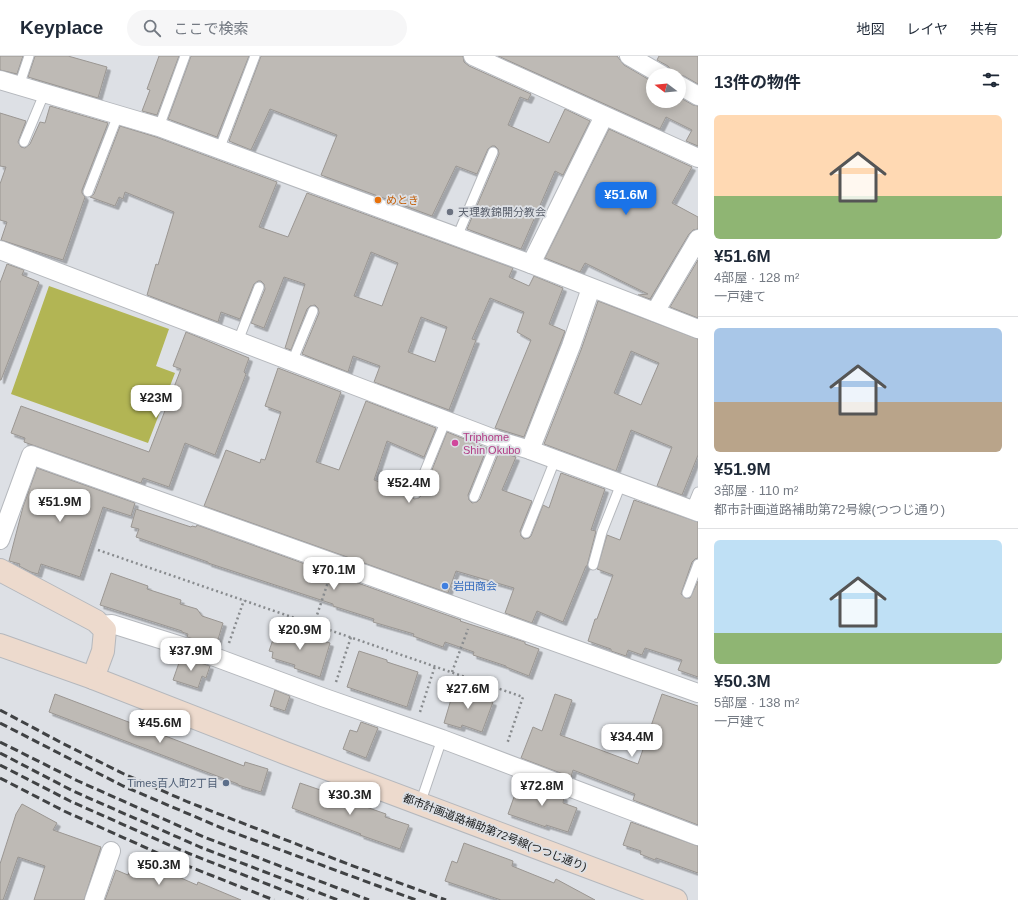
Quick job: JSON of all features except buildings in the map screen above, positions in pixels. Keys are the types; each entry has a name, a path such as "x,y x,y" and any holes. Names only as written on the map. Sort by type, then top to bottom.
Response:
{"street":[{"path":"474,56 698,158"},
{"path":"629,56 650,68"},
{"path":"0,80 159,127 531,264 698,329"},
{"path":"686,89 698,96"},
{"path":"531,264 604,116"},
{"path":"655,312 698,239"},
{"path":"0,250 497,440 530,450 695,510"},
{"path":"530,450 571,346 591,288"},
{"path":"1,532 31,455 698,693"},
{"path":"0,570 96,621 105,630 103,651 93,678"},
{"path":"100,625 112,624 223,661 442,739 698,836"},
{"name":"都市計画道路補助第72号線(つつじ通り)","path":"0,645 93,678 420,804 676,900"},
{"path":"94,900 110,851"}],"lane":[{"path":"20,86 29,56"},
{"path":"159,127 185,56"},
{"path":"219,150 255,56"},
{"path":"24,142 44,94"},
{"path":"88,192 118,115"},
{"path":"457,237 493,152"},
{"path":"238,340 259,287"},
{"path":"292,362 313,311"},
{"path":"416,493 446,420"},
{"path":"474,497 497,440"},
{"path":"526,533 555,460"},
{"path":"593,565 602,532 621,484"},
{"path":"695,510 698,492"},
{"path":"687,593 698,564"},
{"path":"420,804 442,739"}],"path":[{"path":"98,550 523,697 501,761"},
{"path":"314,624 334,564"},
{"path":"223,661 244,600"},
{"path":"452,672 473,613"},
{"path":"330,700 351,637"},
{"path":"414,729 436,666"}],"shaded area":[{"path":"49,286 169,329 156,366 175,373 148,443 11,394"}],"railway":[{"path":"0,710 124,774 188,802 446,900"},
{"path":"0,723 123,786 224,829 416,900"},
{"path":"0,742 78,781 204,837 369,900"},
{"path":"0,753 73,791 200,847 338,900"},
{"path":"0,765 70,801 185,852 308,900"},
{"path":"0,778 64,811 180,863 274,900"}],"place":[{"name":"めとき","path":"378,200"},
{"name":"天理教錦開分教会","path":"450,212"},
{"name":"Triphome Shin Okubo","path":"455,443"},
{"name":"岩田商会","path":"445,586"},
{"name":"Times百人町2丁目","path":"226,783"}]}
